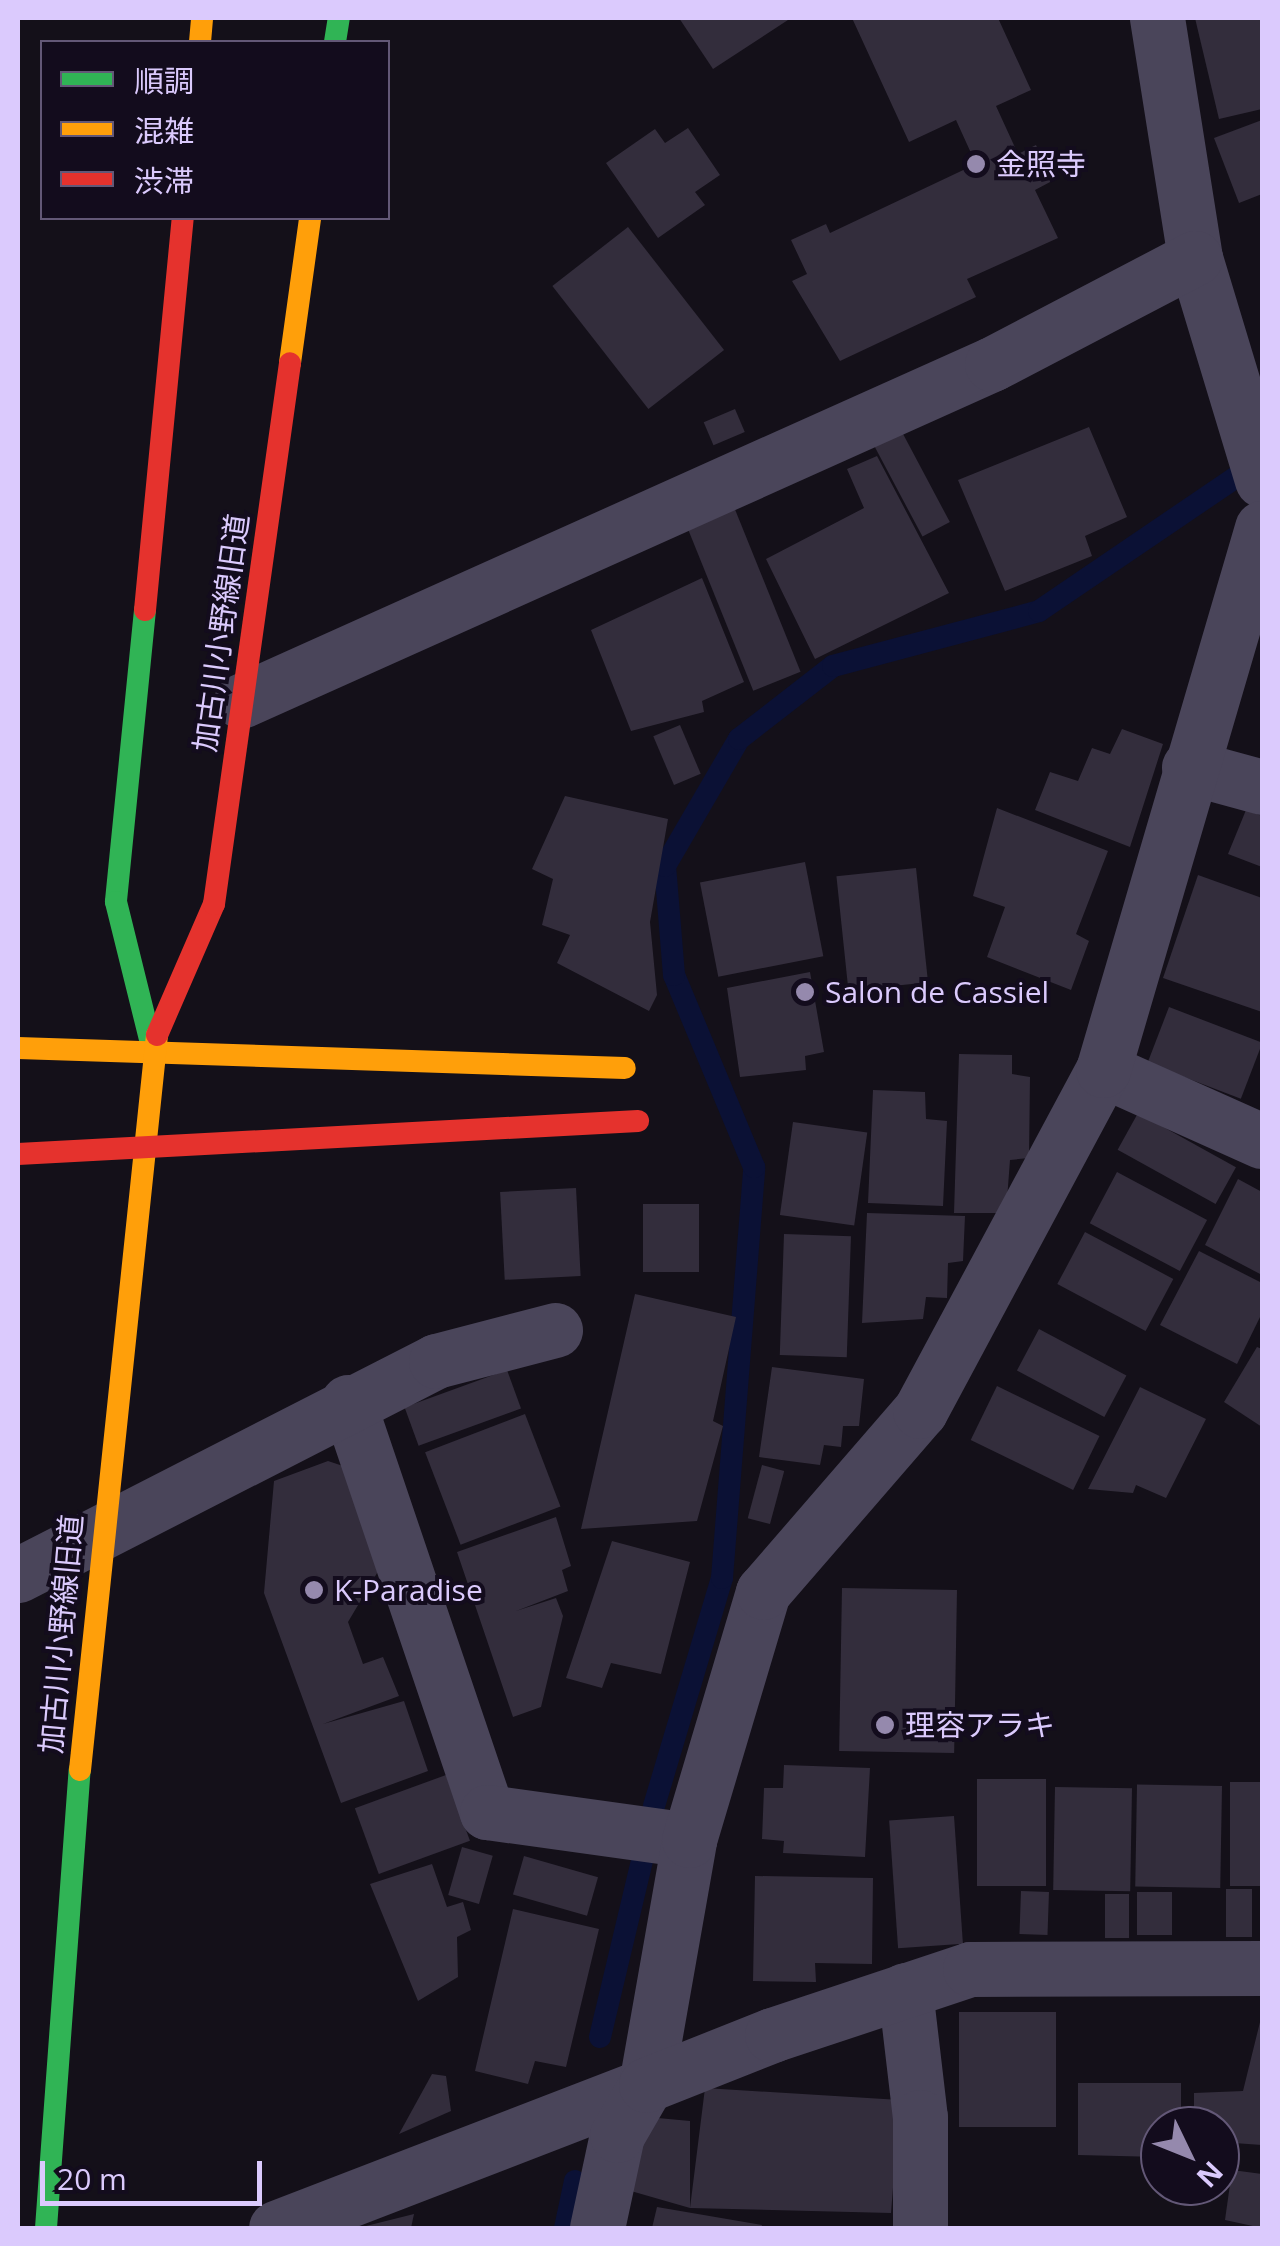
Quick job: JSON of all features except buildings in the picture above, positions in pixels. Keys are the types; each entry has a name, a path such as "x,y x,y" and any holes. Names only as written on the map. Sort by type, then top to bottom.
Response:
{"street":[{"path":"1158,18 1195,258 1235,412 1262,480"},
{"name":"加古川小野線旧道","path":"152,1046 116,902 183,220"},
{"name":"加古川小野線旧道","path":"46,2228 98,1534 152,1046 214,904 310,220"},
{"path":"241,701 992,364 1195,258"},
{"path":"597,2228 617,2136 646,2085 689,1840 762,1592 920,1411 1103,1070 1262,528"},
{"path":"1189,767 1262,787"},
{"path":"18,1048 152,1046 625,1068"},
{"path":"1103,1070 1262,1140"},
{"path":"18,1154 140,1151 638,1121"},
{"path":"18,1575 256,1458 348,1402 436,1361 554,1330"},
{"path":"348,1402 487,1812 689,1840"},
{"path":"276,2228 646,2085 970,1969 1262,1968"},
{"path":"905,1990 920,2117 920,2228"}],"waterway":[{"path":"654,1806 722,1578 754,1167 674,975 665,866 739,739 833,666 1039,611 1258,462"},
{"path":"600,2037 643,1856"},
{"path":"565,2228 575,2181"}],"traffic: fast":[{"path":"335,40 339,18"},
{"path":"145,610 116,902 152,1047"},
{"path":"46,2228 80,1770"}],"traffic: slow":[{"path":"200,40 202,18"},
{"path":"290,363 310,220"},
{"path":"80,1770 157,1035"},
{"path":"18,1048 625,1068"}],"traffic: jam":[{"path":"145,610 183,220"},
{"path":"157,1035 214,904 290,363"},
{"path":"18,1154 638,1121"}],"place":[{"name":"金照寺","path":"976,164"},
{"name":"Salon de Cassiel","path":"805,992"},
{"name":"K-Paradise","path":"314,1590"},
{"name":"理容アラキ","path":"885,1725"}]}
